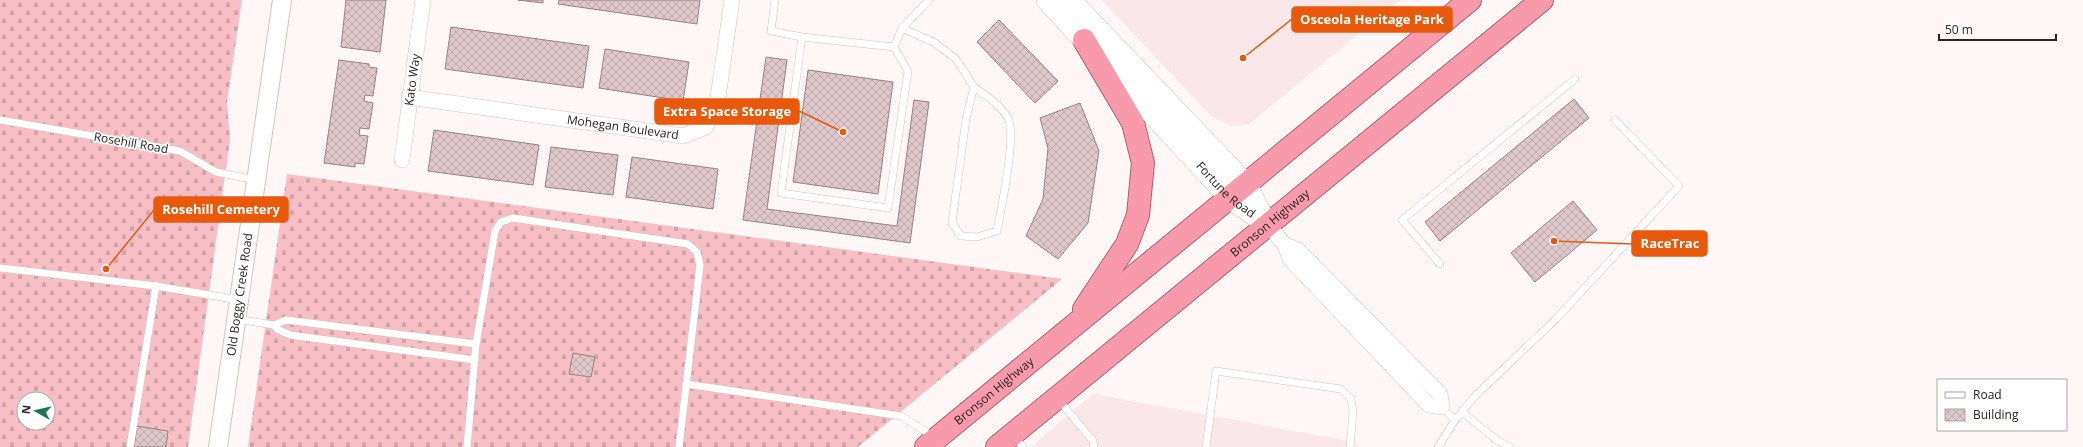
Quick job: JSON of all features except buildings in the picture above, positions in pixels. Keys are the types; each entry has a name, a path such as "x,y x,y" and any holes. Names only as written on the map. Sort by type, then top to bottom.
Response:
{"highway":[{"name":"Bronson Highway","path":"932,443 1470,0"},
{"name":"Bronson Highway","path":"1011,443 1057,398 1542,0"},
{"path":"1069,330 1127,244 1138,215 1143,164 1133,123 1084,40"}],"main road":[{"name":"Fortune Road","path":"1047,0 1084,40 1238,191"},
{"name":"Fortune Road","path":"1070,0 1268,225"}],"street":[{"name":"Old Boggy Creek Road","path":"218,447 282,0"},
{"name":"Kato Way","path":"402,160 409,97 423,0"},
{"name":"Mohegan Boulevard","path":"409,97 683,136 706,126 717,104 732,0"},
{"path":"1268,225 1285,245 1298,250 1440,394 1442,407"}],"lane":[{"path":"775,0 770,31 802,37 894,47"},
{"path":"894,47 902,28 929,0"},
{"path":"902,28 935,43 956,59 974,86 996,103 1009,119 1010,137 1006,183 997,231 977,237 961,236 952,223 966,119 974,86"},
{"path":"802,37 782,193 888,208 908,70 894,47"},
{"path":"1440,264 1402,220 1575,79"},
{"name":"Rosehill Road","path":"0,120 180,151 216,172 256,180"},
{"path":"1438,447 1455,420 1476,395 1556,319 1679,186 1615,120"},
{"path":"466,447 476,344 496,231 501,222 513,218 688,244 697,252 700,265 679,447"},
{"path":"0,268 156,286 239,300"},
{"path":"130,447 156,286"},
{"path":"236,319 274,325 286,320 476,344"},
{"path":"274,325 277,329 290,335 475,360"},
{"path":"1206,447 1216,371 1341,389 1351,399 1353,411 1350,447"},
{"path":"686,384 901,416 932,443"},
{"path":"1057,398 1093,441 1094,447"},
{"path":"1442,407 1455,420"},
{"path":"1462,412 1498,441 1510,447"}],"shaded area":[{"path":"1102,0 1400,0 1249,124 1232,126 1211,116"},
{"path":"1093,394 1358,443 1357,447 1031,447"}],"green space":[{"path":"0,0 242,0 227,102 230,139 188,447 0,447"},
{"path":"287,174 1062,279 858,447 248,447"}],"place":[{"name":"Osceola Heritage Park","path":"1243,58"},
{"name":"Extra Space Storage","path":"843,132"},
{"name":"RaceTrac","path":"1554,241"},
{"name":"Rosehill Cemetery","path":"106,269"}]}
